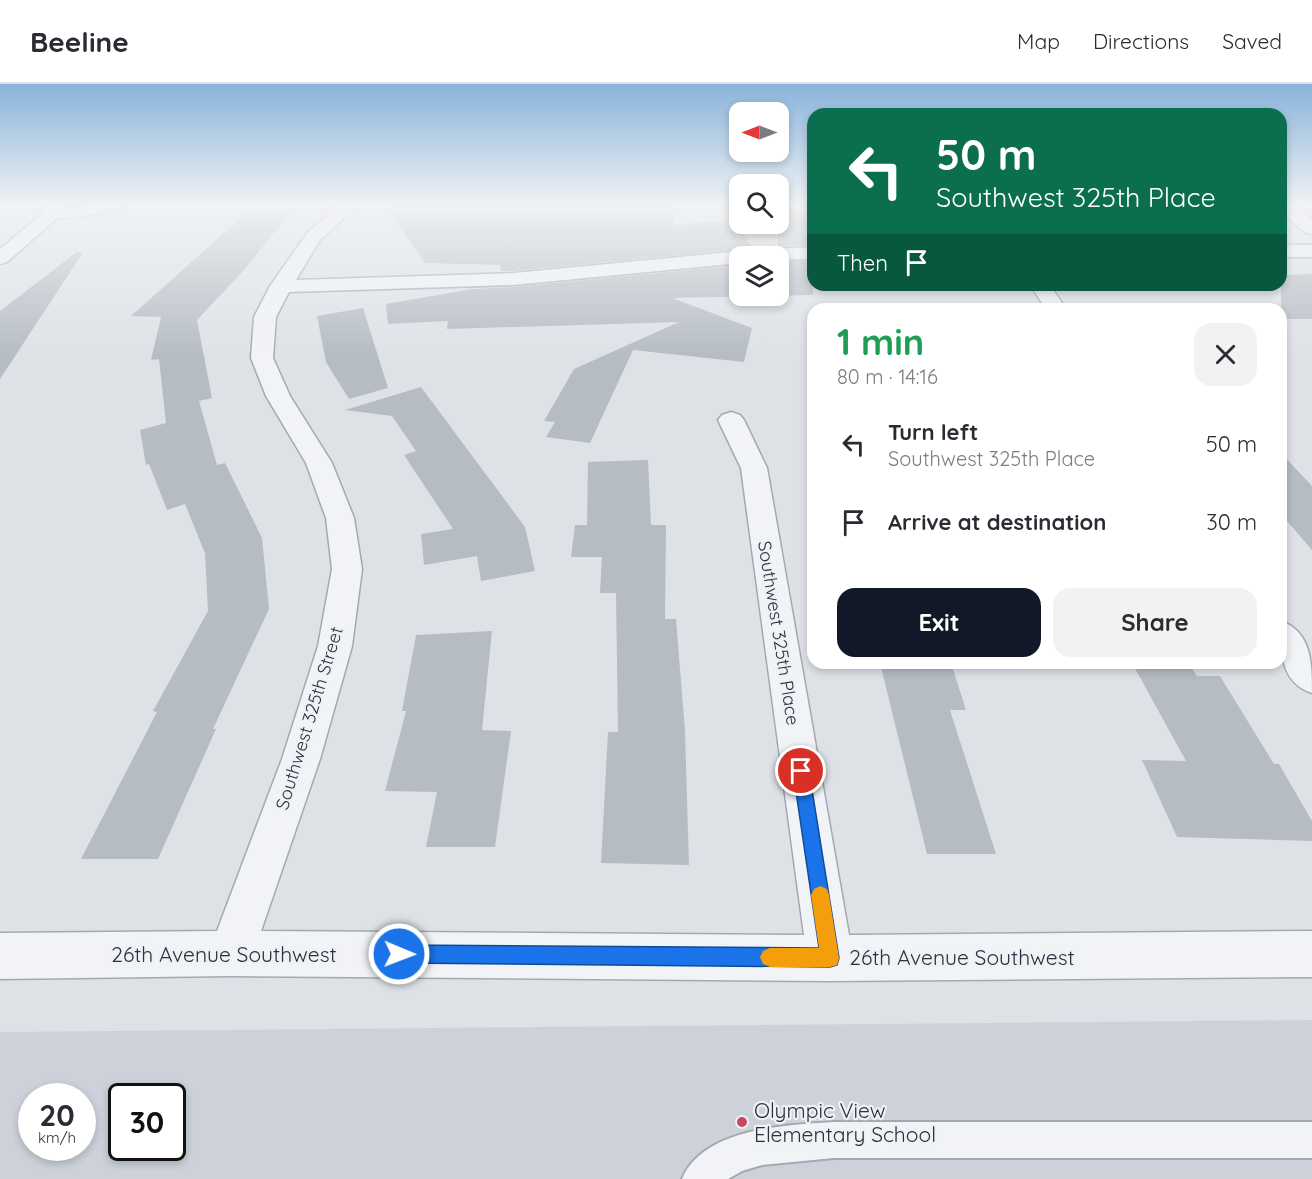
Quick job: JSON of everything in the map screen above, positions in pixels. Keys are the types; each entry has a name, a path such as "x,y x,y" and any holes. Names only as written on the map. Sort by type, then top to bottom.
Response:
{"street":[{"name":"Southwest 325th Street","path":"231,953 301,759 335,646 347,569 340,518 319,463 278,396 262,358 265,317 280,286 302,254"},
{"path":"280,286 514,279 729,259"},
{"name":"Southwest 325th Place","path":"730,420 754,468 830,958"},
{"path":"1287,643 1312,679"},
{"name":"26th Avenue Southwest","path":"0,956 231,953 830,958 1312,954"}],"lane":[{"path":"700,1179 710,1168 740,1151 772,1144 834,1140 1312,1140"}],"shaded area":[{"name":"Olympic View Elementary School","path":"1312,1020 1312,1179 0,1179 0,1032"}],"building":[{"path":"74,254 82,254 0,379 0,311"},
{"path":"200,254 257,254 197,320 212,398 199,401 217,465 225,463 262,538 269,609 213,729 216,729 158,859 81,859 157,712 153,711 208,611 205,553 185,504 167,510 149,464 146,465 140,430 166,423 159,359 151,360 161,317 131,316"},
{"path":"419,254 689,254 514,271 501,271 500,265 425,263"},
{"path":"807,261 807,291 813,291 813,295 789,296 789,262"},
{"path":"729,266 729,297 672,298 752,328 744,362 633,350 590,443 546,437 555,422 544,421 574,369 679,322 447,329 448,321 388,324 386,304 472,289"},
{"path":"1312,274 1312,319 1287,319 1287,303 1281,303 1281,291 1287,291 1287,275"},
{"path":"363,308 388,388 349,399 326,362 317,316"},
{"path":"421,387 525,527 535,571 481,581 477,556 424,565 421,534 453,529 404,455 416,451 392,416 345,410"},
{"path":"1287,459 1312,486 1312,550 1287,521"},
{"path":"648,460 651,525 666,525 665,619 676,619 685,732 689,865 601,863 608,732 618,732 616,593 600,593 602,557 571,557 575,525 587,525 588,462"},
{"path":"492,631 482,730 511,731 495,847 426,847 437,792 385,791 406,711 402,711 416,635"},
{"path":"881,669 953,669 966,710 950,710 996,854 927,854"},
{"path":"1135,669 1192,669 1197,676 1220,676 1274,764 1279,764 1312,821 1312,841 1177,837 1142,760 1186,761"}],"slow traffic":[{"path":"770,957 830,958 820,895"}],"place":[{"name":"Olympic View Elementary School","path":"742,1122"}],"route":[{"path":"399,954 830,958 801,771"}]}
